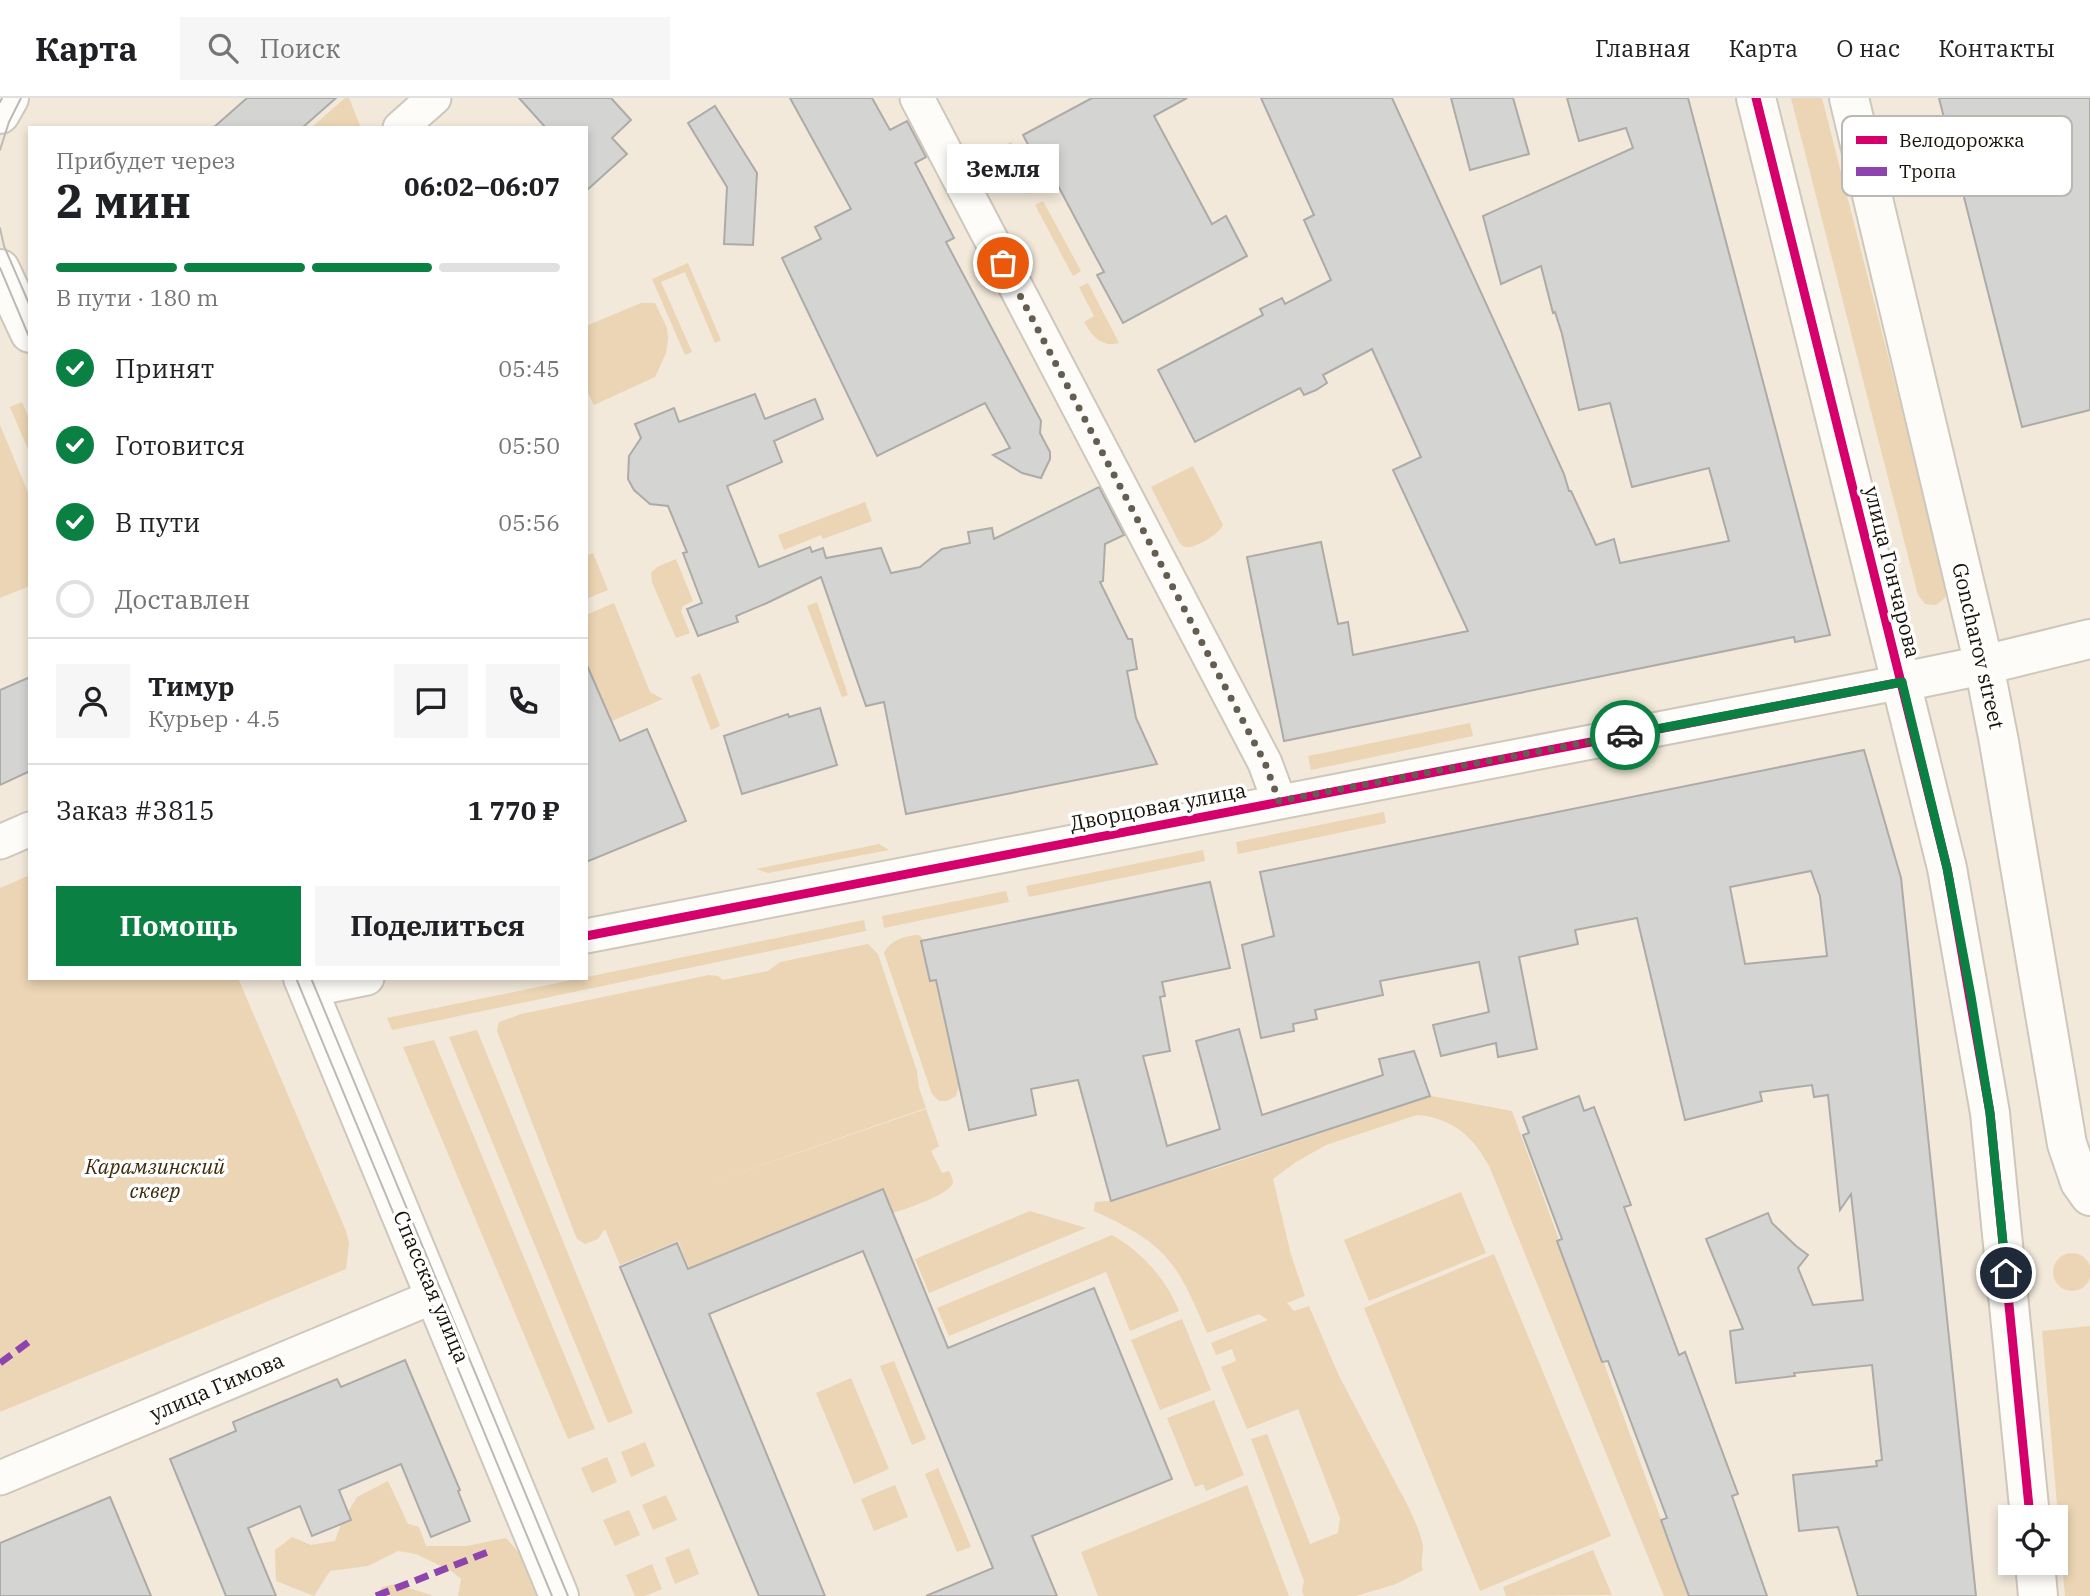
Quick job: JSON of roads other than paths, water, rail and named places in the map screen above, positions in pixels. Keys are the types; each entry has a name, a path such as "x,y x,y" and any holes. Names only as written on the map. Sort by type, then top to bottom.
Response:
{"main road":[{"path":"0,114 9,98"},
{"name":"улица Гончарова","path":"1756,98 1947,868 1990,1113 2029,1505"},
{"name":"Goncharov street","path":"1849,98 1853,116"},
{"name":"Goncharov street","path":"1872,196 1984,665 2067,1144 2080,1182 2090,1196"},
{"path":"0,269 28,329"},
{"path":"1902,682 2090,639"},
{"name":"Спасская улица","path":"306,984 559,1596"},
{"path":"2036,1575 2038,1596"}],"street":[{"path":"402,126 434,98"},
{"path":"916,98 1253,739 1279,801"},
{"name":"Дворцовая улица","path":"588,936 1902,682"},
{"path":"0,842 28,830"},
{"path":"306,984 347,980"},
{"name":"улица Гимова","path":"0,1478 435,1296"}],"tram line":[{"path":"0,102 2,98"},
{"path":"0,150 9,122 21,98"},
{"path":"0,228 4,246 28,301"},
{"path":"0,268 28,334"},
{"path":"297,980 552,1596"},
{"path":"312,980 568,1596"}],"place":[{"name":"Земля","path":"1003,263"}],"park label":[{"name":"Карамзинский сквер","path":"155,1179"}]}
